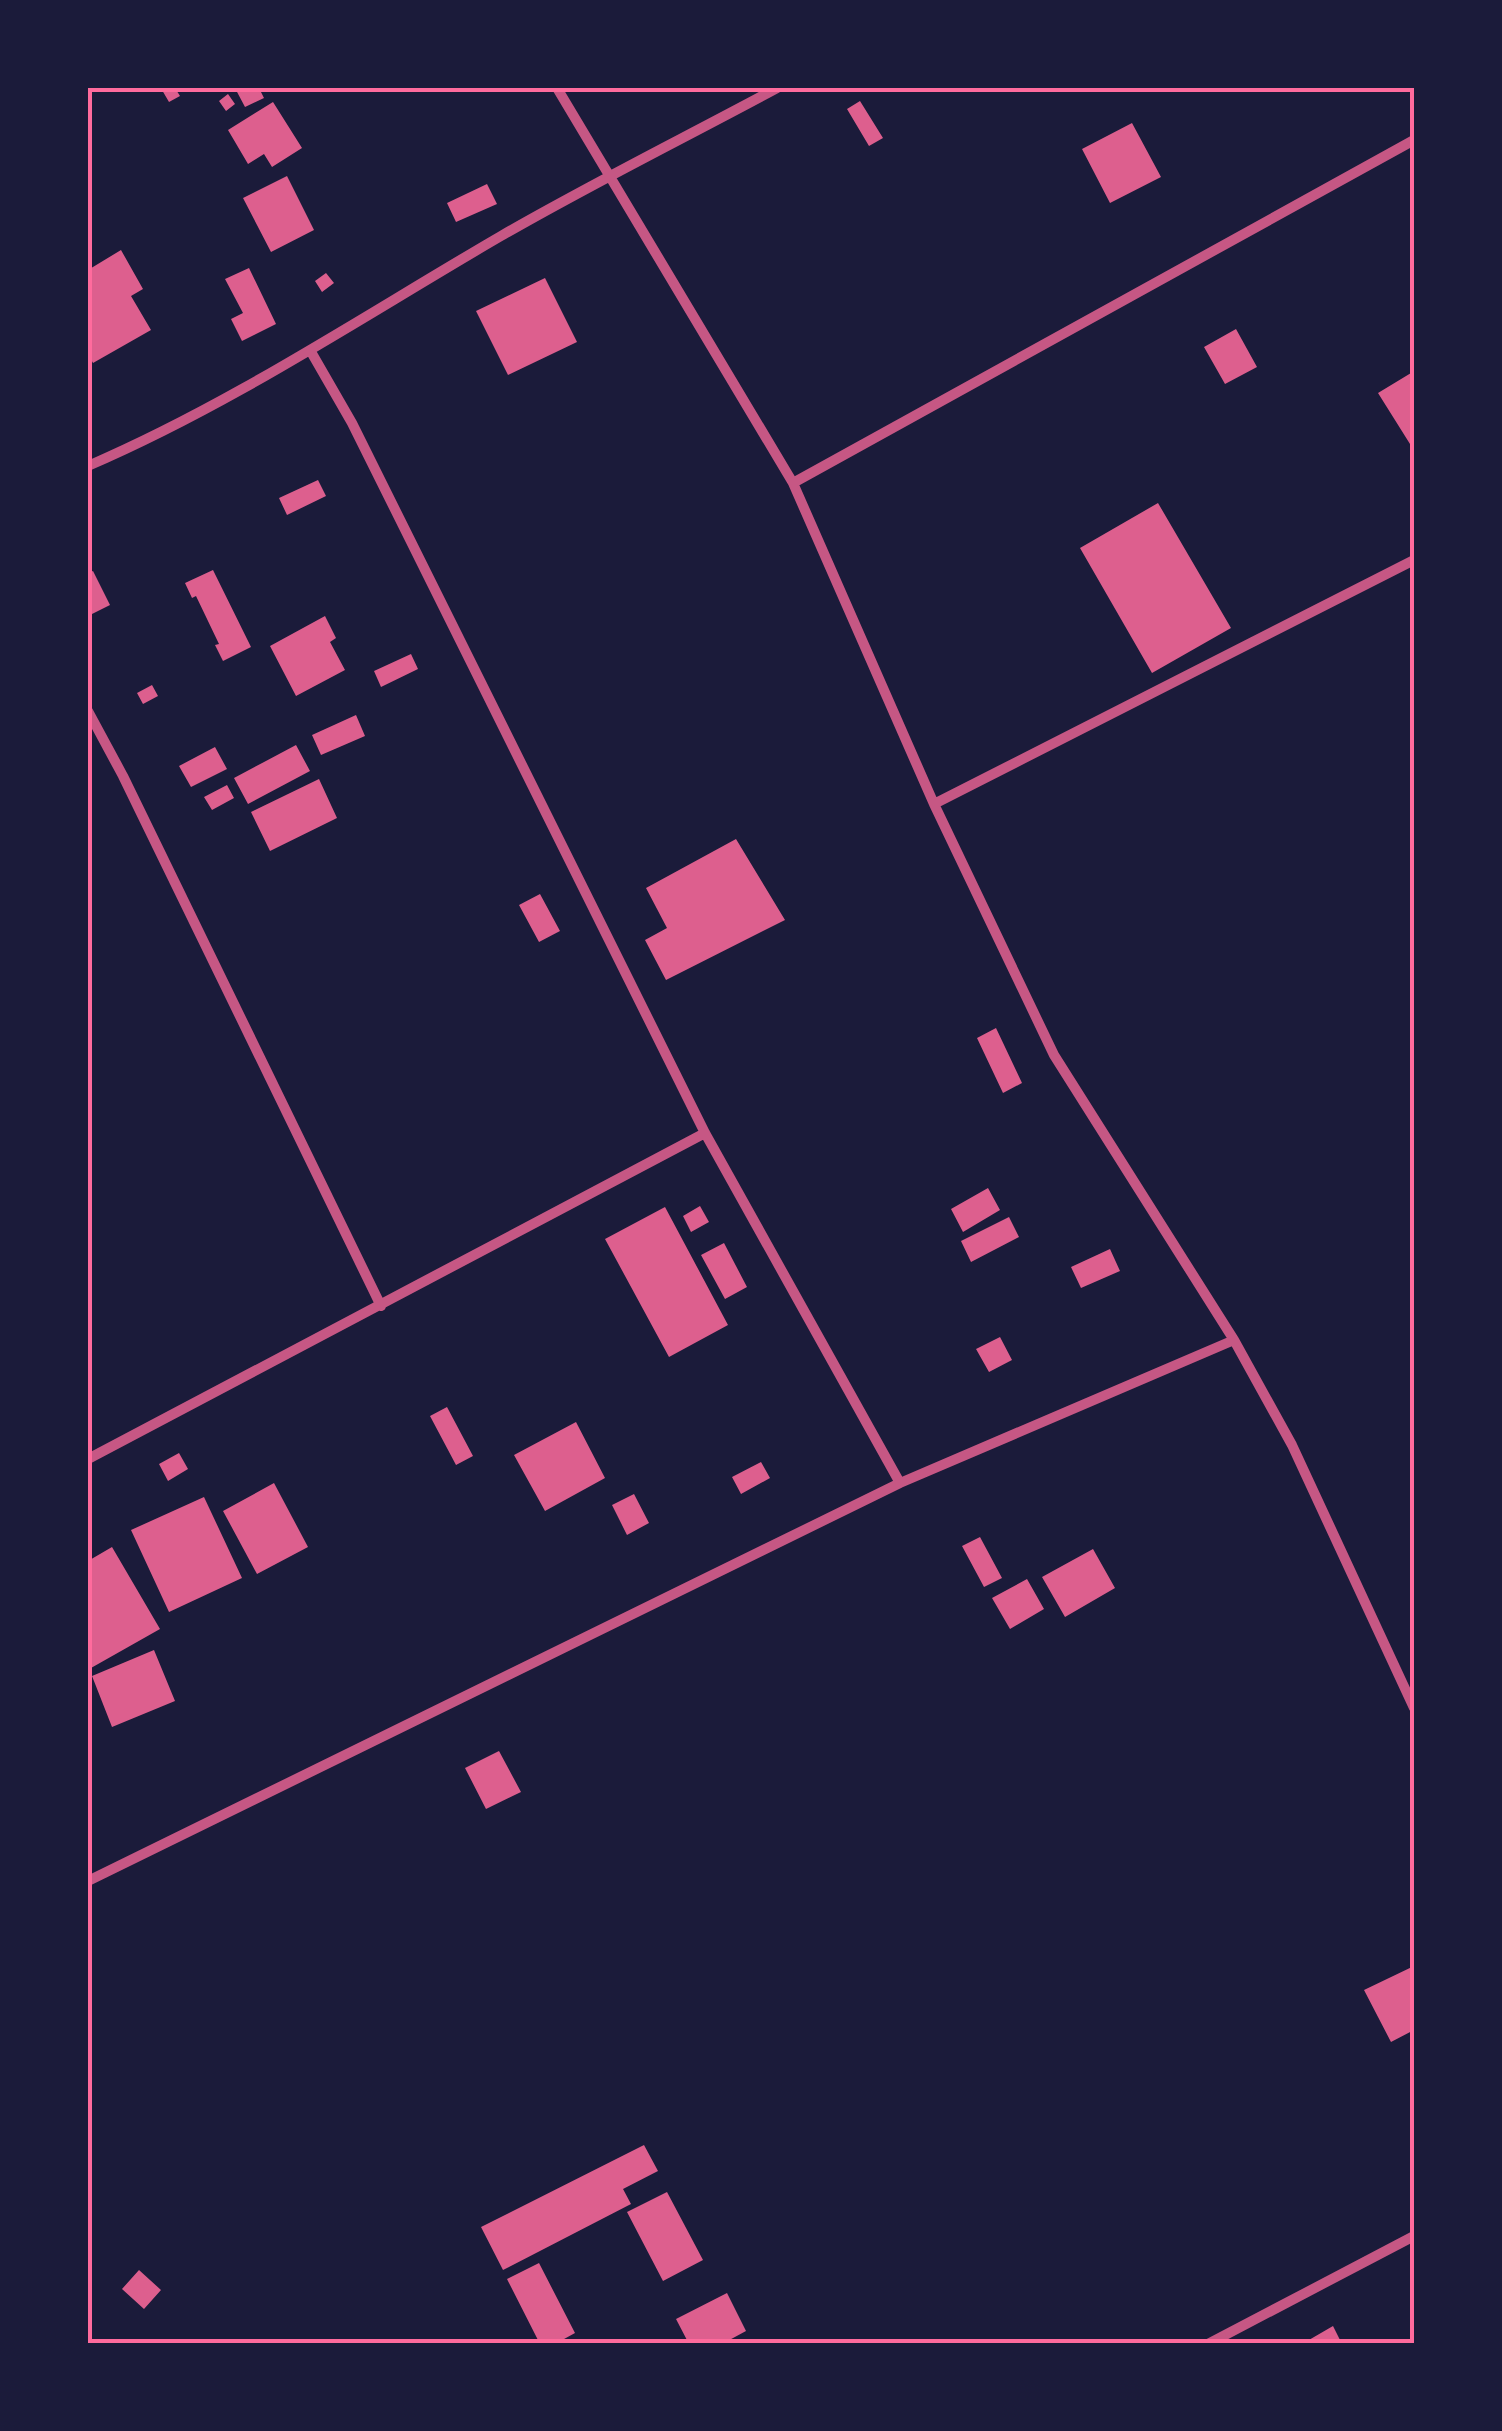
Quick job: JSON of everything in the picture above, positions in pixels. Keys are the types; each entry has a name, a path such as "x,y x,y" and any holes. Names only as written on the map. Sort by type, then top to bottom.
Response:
{"street":[{"path":"557,88 793,483 934,804 1054,1055 1234,1340 1292,1445 1414,1708"},
{"path":"88,466 139,444 310,350 505,233 777,88"},
{"path":"793,483 1414,140"},
{"path":"310,350 352,424 704,1133 900,1483"},
{"path":"934,804 1414,560"},
{"path":"88,711 381,1306"},
{"path":"88,1459 704,1133"},
{"path":"88,1882 900,1483 1234,1340"},
{"path":"1208,2344 1414,2236"}],"building":[{"path":"175,88 180,96 169,102 162,90"},
{"path":"259,88 264,98 245,107 236,90"},
{"path":"228,94 235,104 226,111 219,101"},
{"path":"860,101 883,138 869,146 847,109"},
{"path":"273,102 302,148 272,167 264,154 248,164 228,130"},
{"path":"1132,123 1161,177 1110,203 1082,149"},
{"path":"287,176 314,230 271,252 243,198"},
{"path":"487,184 497,204 456,222 447,203"},
{"path":"121,250 143,289 131,296 151,330 93,363 88,354 88,270"},
{"path":"249,268 276,324 242,341 231,319 243,313 225,279"},
{"path":"326,273 334,283 322,292 315,281"},
{"path":"545,278 577,342 508,375 476,311"},
{"path":"1236,329 1257,367 1225,384 1204,347"},
{"path":"1411,373 1414,442 1410,444 1378,393"},
{"path":"318,480 326,496 287,515 279,498"},
{"path":"1158,503 1231,628 1152,673 1080,548"},
{"path":"213,570 251,647 223,661 196,596 192,598 185,583"},
{"path":"93,571 110,605 90,615 88,573"},
{"path":"325,616 336,638 330,642 345,670 296,696 270,646"},
{"path":"411,654 418,669 381,687 374,671"},
{"path":"152,685 158,696 143,704 137,693"},
{"path":"356,715 365,736 321,755 312,735"},
{"path":"296,745 310,771 248,804 234,778"},
{"path":"215,747 227,769 191,787 179,766"},
{"path":"319,779 337,818 270,851 251,812"},
{"path":"227,785 234,798 212,810 204,797"},
{"path":"736,839 785,920 666,980 645,940 667,928 646,888"},
{"path":"540,894 560,931 539,942 519,905"},
{"path":"996,1028 1022,1083 1003,1093 977,1038"},
{"path":"988,1188 1000,1210 963,1232 951,1209"},
{"path":"700,1206 709,1222 691,1232 683,1216"},
{"path":"665,1207 728,1325 669,1357 605,1239"},
{"path":"1009,1217 1019,1237 971,1262 961,1241"},
{"path":"724,1243 747,1287 725,1299 701,1255"},
{"path":"1110,1249 1120,1271 1081,1288 1071,1267"},
{"path":"1000,1337 1012,1360 989,1372 976,1349"},
{"path":"447,1407 473,1456 456,1465 430,1416"},
{"path":"576,1422 605,1478 545,1511 514,1455"},
{"path":"179,1453 188,1469 168,1481 159,1464"},
{"path":"761,1462 770,1478 741,1494 732,1477"},
{"path":"274,1483 308,1547 257,1574 223,1511"},
{"path":"634,1494 649,1523 627,1535 612,1505"},
{"path":"204,1497 242,1578 169,1612 131,1530"},
{"path":"980,1537 1002,1578 984,1587 962,1546"},
{"path":"112,1547 160,1629 91,1668 88,1561"},
{"path":"1093,1549 1115,1588 1065,1617 1042,1577"},
{"path":"1027,1579 1044,1609 1010,1629 992,1598"},
{"path":"154,1650 175,1701 112,1727 92,1676"},
{"path":"499,1751 521,1792 486,1809 465,1768"},
{"path":"1414,1966 1414,2030 1391,2042 1364,1990"},
{"path":"644,2145 658,2171 623,2189 631,2204 503,2270 481,2227"},
{"path":"667,2192 703,2260 663,2281 627,2212"},
{"path":"539,2263 575,2333 555,2344 540,2344 507,2279"},
{"path":"139,2270 161,2290 144,2309 122,2289"},
{"path":"727,2293 746,2331 722,2344 689,2344 676,2319"},
{"path":"1333,2326 1342,2344 1302,2344"}]}
